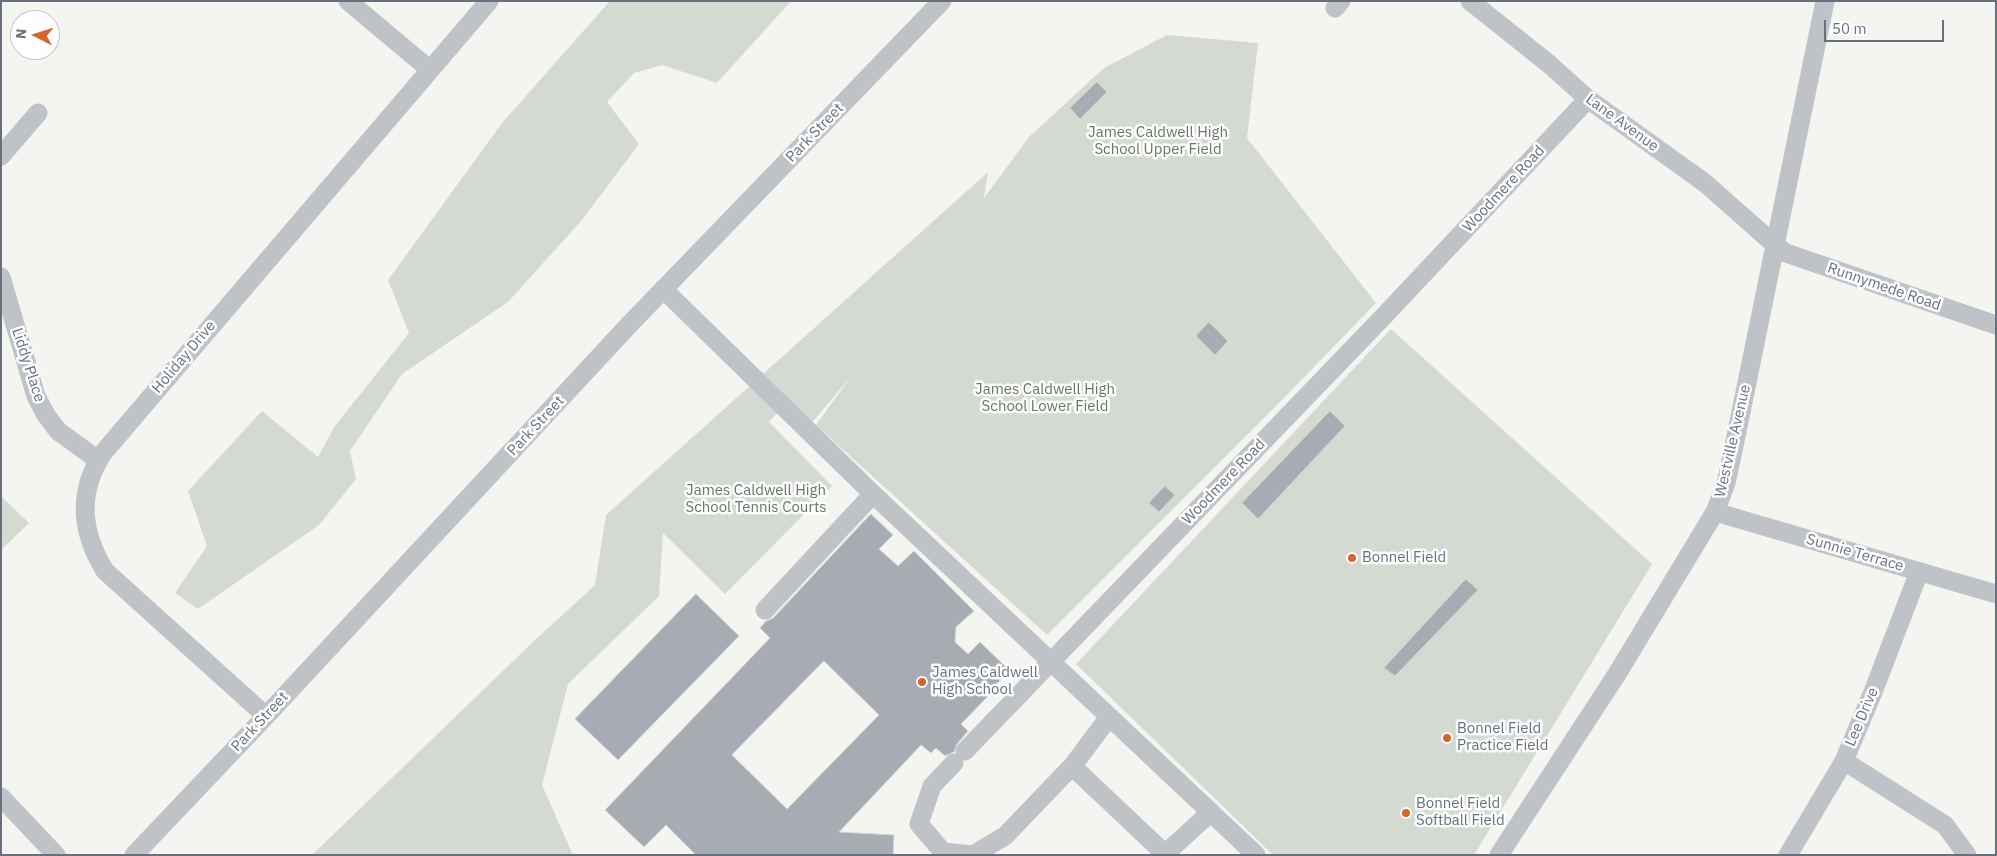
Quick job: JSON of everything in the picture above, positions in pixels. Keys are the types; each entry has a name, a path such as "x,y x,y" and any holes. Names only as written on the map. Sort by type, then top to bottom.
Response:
{"street":[{"path":"348,1 429,70"},
{"name":"Holiday Drive","path":"266,716 105,571 94,553 87,533 86,491 98,460 489,1"},
{"name":"Park Street","path":"134,855 664,290 942,1"},
{"name":"Lane Avenue","path":"1470,1 1549,64 1588,99 1705,182 1774,244"},
{"name":"Westville Avenue","path":"1499,855 1617,674 1714,512 1726,483 1825,1"},
{"name":"Woodmere Road","path":"1072,766 1005,836 973,854 943,852 920,824 932,786 1383,317 1588,99"},
{"path":"1,156 38,113"},
{"name":"Runnymede Road","path":"1774,244 1786,253 1996,325"},
{"name":"Liddy Place","path":"1,276 36,396 46,415 58,431 98,460"},
{"path":"664,290 873,494 1256,855"},
{"path":"765,610 873,494"},
{"name":"Sunnie Terrace","path":"1714,512 1996,594"},
{"name":"Lee Drive","path":"1788,855 1844,761 1873,692 1919,572"},
{"path":"1109,717 1072,766 1165,854 1211,812"},
{"path":"1844,761 1945,825 1967,855"},
{"path":"1,797 56,855"}],"green space":[{"path":"610,1 791,1 717,83 662,65 634,73 607,102 639,144 582,220 508,302 402,374 350,451 356,479 319,525 198,609 175,593 207,546 188,491 262,411 318,457 335,426 409,333 388,280 502,123"},
{"path":"1167,35 1258,43 1247,138 1376,303 1281,401 1047,635 816,425 852,375 811,424 788,401 769,422 832,486 725,594 663,533 659,596 568,684 542,785 573,855 312,855 535,640 595,585 606,515 988,172 984,198 1029,137 1104,68"},
{"name":"Bonnel Field","path":"1391,329 1652,564 1474,855 1273,855 1076,664"},
{"path":"1,496 29,523 1,550"}],"building":[{"path":"1097,82 1107,92 1080,119 1070,108"},
{"path":"1209,322 1228,341 1215,355 1196,336"},
{"path":"1330,411 1345,426 1258,519 1242,503"},
{"path":"1165,486 1175,495 1159,512 1149,503"},
{"name":"James Caldwell High School","path":"871,514 893,535 879,549 898,566 914,551 974,611 956,627 955,642 968,654 980,642 1010,671 990,690 991,693 961,724 968,731 957,744 954,752 945,756 936,748 931,753 921,745 839,832 894,835 893,855 696,855 666,825 644,847 605,810 770,638 760,628 766,621 773,618","holes":["824,661 879,715 787,809 732,755"]},
{"path":"1466,579 1478,590 1395,676 1384,668"},
{"path":"696,594 739,636 618,760 575,719"}],"place":[{"name":"Bonnel Field","path":"1352,558"},
{"name":"James Caldwell High School","path":"922,682"},
{"name":"Bonnel Field Practice Field","path":"1447,738"},
{"name":"Bonnel Field Softball Field","path":"1406,813"}],"park label":[{"name":"James Caldwell High School Upper Field","path":"1158,142"},
{"name":"James Caldwell High School Lower Field","path":"1045,398"},
{"name":"James Caldwell High School Tennis Courts","path":"756,500"}]}
